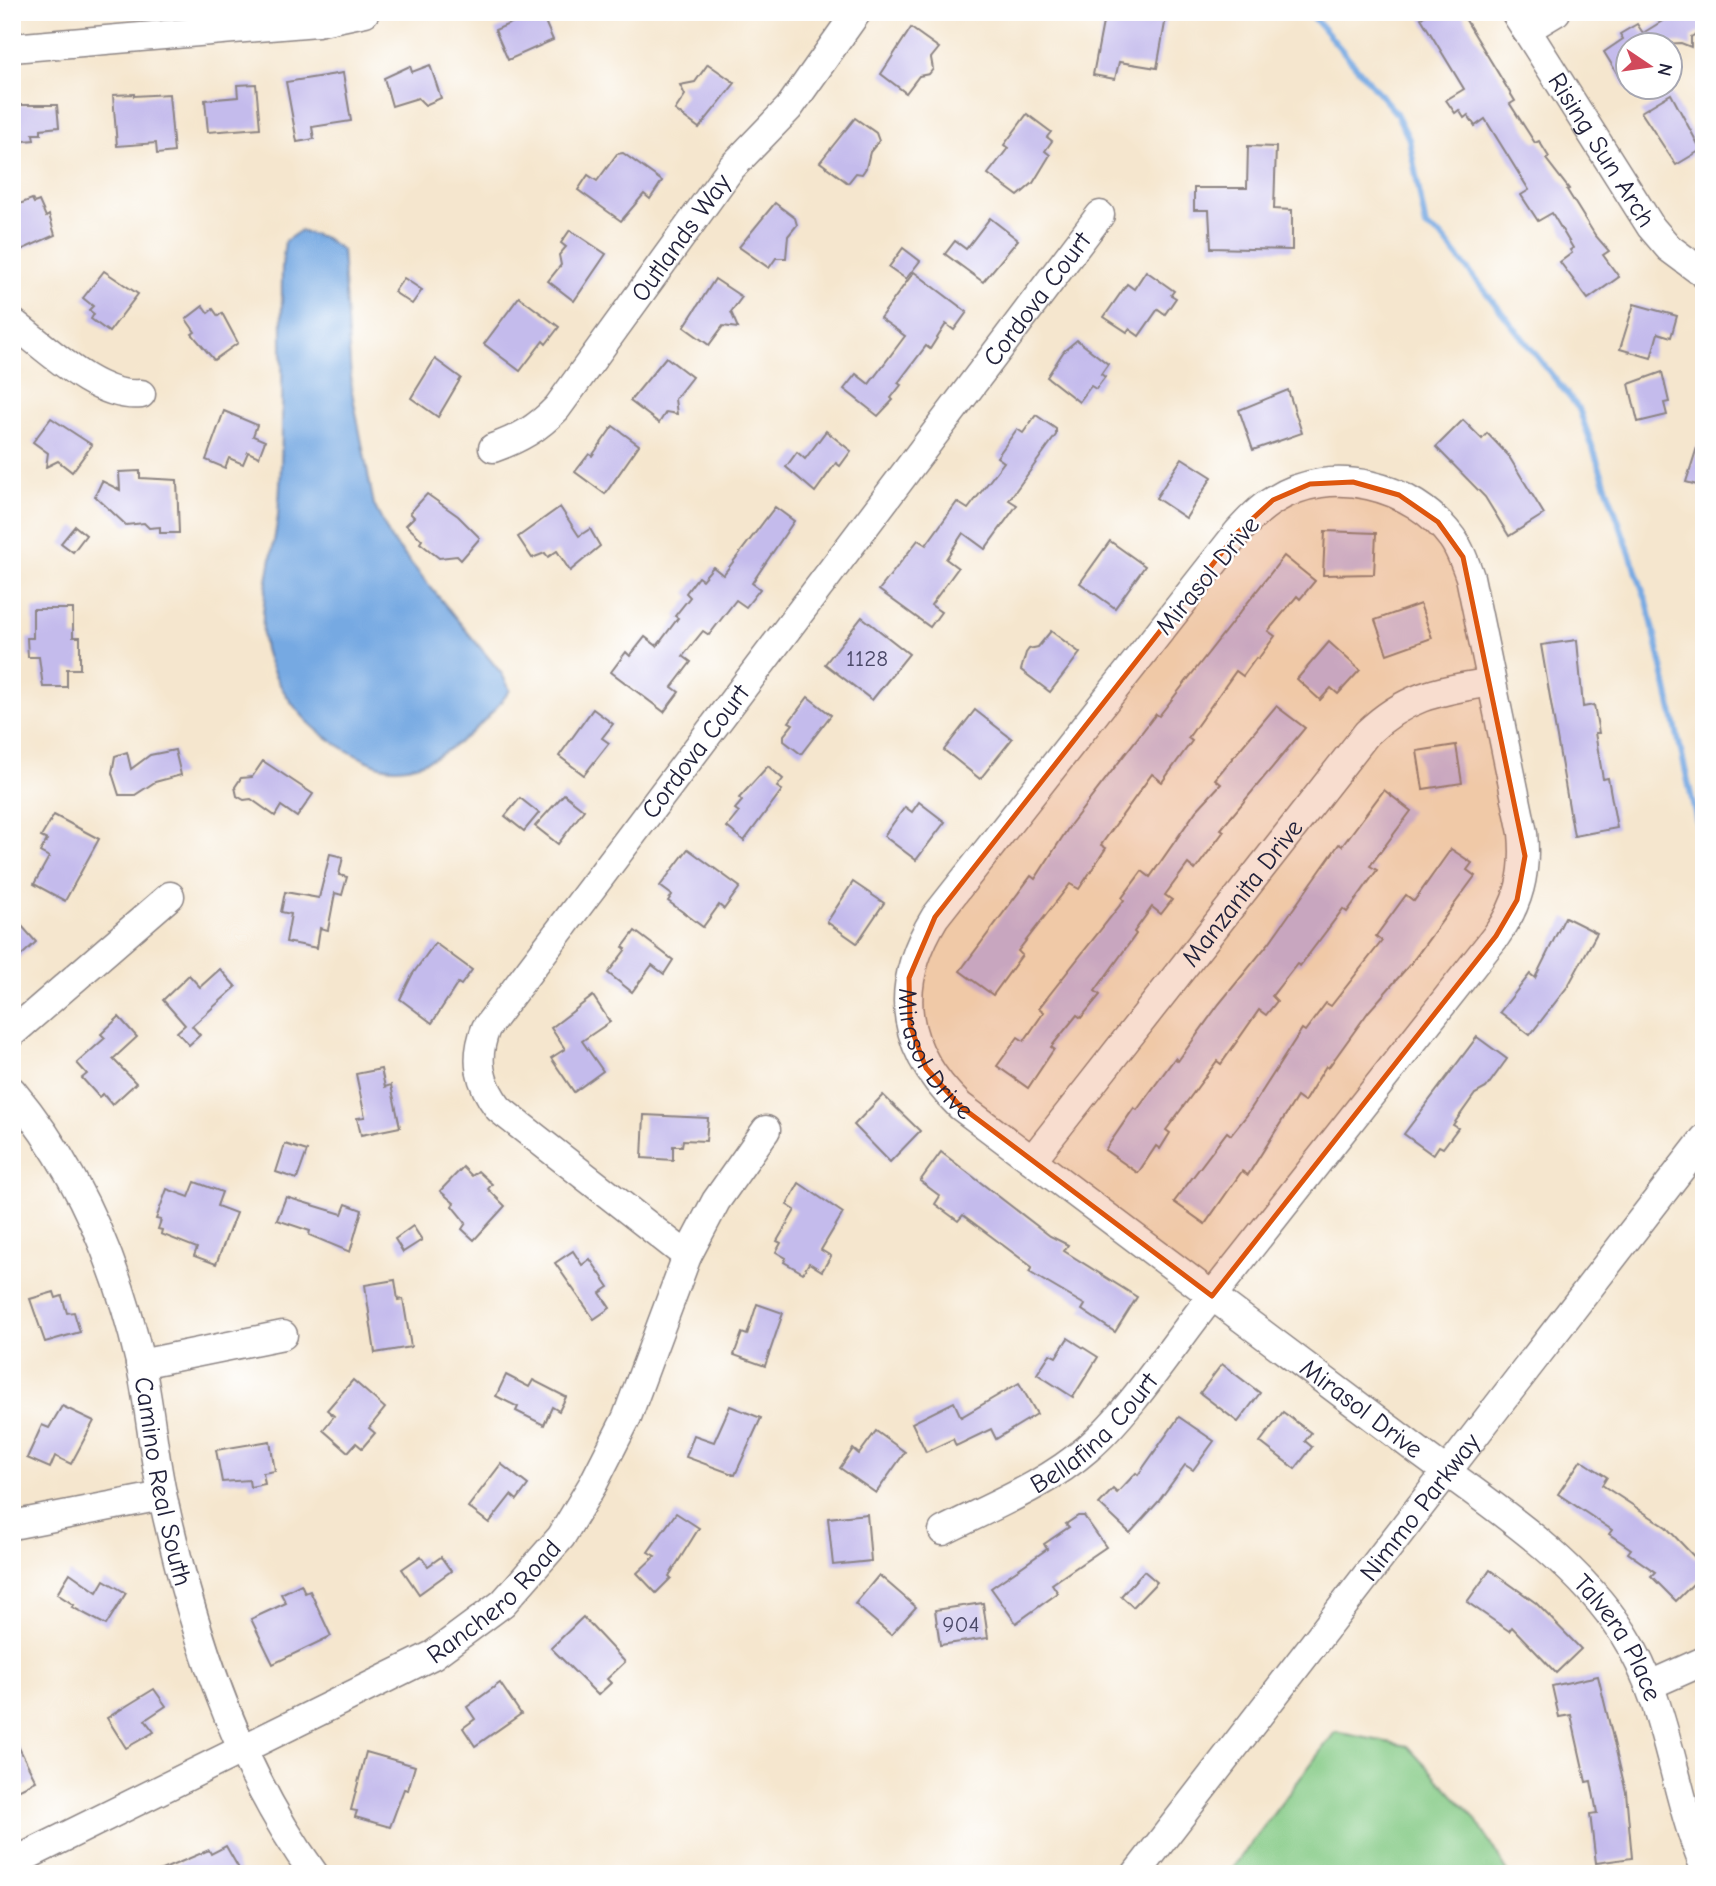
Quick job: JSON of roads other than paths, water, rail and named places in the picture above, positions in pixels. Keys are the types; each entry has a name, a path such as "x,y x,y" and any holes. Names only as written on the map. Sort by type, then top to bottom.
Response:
{"street":[{"path":"12,48 304,23 365,12"},
{"name":"Outlands Way","path":"493,448 518,439 541,425 557,408 731,168 789,108 858,12"},
{"path":"1521,21 1556,12"},
{"name":"Rising Sun Arch","path":"1521,21 1651,227 1669,248 1704,274"},
{"name":"Cordova Court","path":"687,1256 499,1109 481,1077 478,1059 485,1028 1100,215"},
{"path":"12,322 97,386 117,394 141,394"},
{"name":"Mirasol Drive","path":"1212,1296 1496,936 1513,909 1523,878 1525,856 1463,557 1438,522 1399,495 1353,482 1310,484 1273,500 1238,532 935,917 914,957 909,978 910,1025 926,1068 960,1106 1445,1472"},
{"name":"Manzanita Drive","path":"1032,1160 1367,733 1392,711 1420,696 1491,682"},
{"path":"12,1033 170,896"},
{"name":"Camino Real South","path":"12,1091 68,1170 99,1232 123,1296 140,1364 162,1496 177,1559 226,1710 271,1807 314,1874"},
{"name":"Ranchero Road","path":"12,1863 433,1655 503,1603 534,1571 561,1537 593,1484 626,1418 687,1256 716,1201 766,1130"},
{"name":"Nimmo Parkway","path":"1136,1874 1704,1139"},
{"name":"Bellafina Court","path":"943,1531 1047,1477 1087,1449 1118,1416 1212,1296"},
{"path":"140,1364 283,1335"},
{"name":"Talvera Place","path":"1445,1472 1577,1576 1624,1633 1650,1685 1660,1713 1681,1804 1704,1866"},
{"path":"12,1525 162,1496"},
{"path":"1650,1685 1704,1661"}],"water":[{"path":"300,231 325,238 342,250 352,392 374,505 391,539 502,674 510,690 469,734 451,748 413,766 394,768 375,764 323,735 296,709 275,676 267,656 263,625 264,606 280,484 282,266 285,241"}],"waterway":[{"path":"1309,12 1396,113 1409,139 1426,227 1442,237 1579,409 1648,605 1701,839 1704,901"}]}
